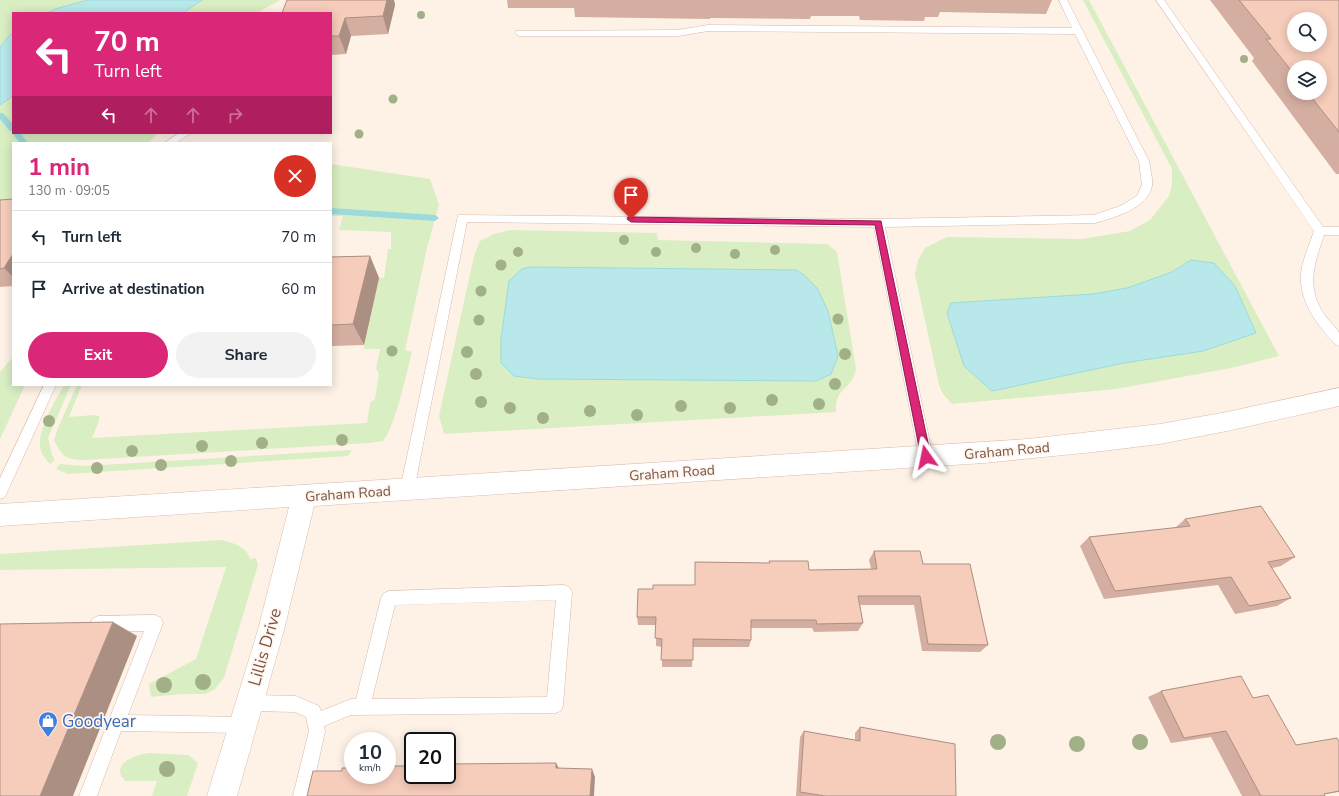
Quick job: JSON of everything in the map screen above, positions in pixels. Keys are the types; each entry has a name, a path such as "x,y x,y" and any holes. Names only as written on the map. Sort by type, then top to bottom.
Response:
{"main road":[{"name":"Graham Road","path":"0,515 992,453 1147,435 1256,416 1339,397"},
{"name":"Lillis Drive","path":"222,796 271,630 304,497"}],"lane":[{"path":"407,490 462,218 878,222 1094,219 1124,209 1142,198 1147,185 1144,161 1063,0"},
{"path":"1160,0 1320,231"},
{"path":"519,34 678,34 708,28 1078,31"},
{"path":"171,142 184,134"},
{"path":"878,222 926,457"},
{"path":"1320,231 1339,231"},
{"path":"1320,231 1307,272 1308,291 1315,310 1339,342"},
{"path":"0,493 50,386"},
{"path":"315,722 351,707 362,707 555,705 564,592 389,598 362,707"},
{"path":"85,624 155,623 88,796"},
{"path":"116,723 246,714 296,704 313,712 317,731 302,796"}],"green space":[{"path":"0,0 88,0 49,12 12,12 12,34 0,47"},
{"path":"202,0 280,0 259,12 184,12"},
{"path":"1083,0 1089,0 1279,356 1231,368 1116,389 952,404 943,394 939,385 915,274 918,260 925,248 947,237 1082,239 1130,231 1150,220 1169,196 1172,184 1172,169"},
{"path":"12,97 12,134 156,134 150,142 12,142 12,218 0,218 0,105"},
{"path":"332,164 430,179 439,205 427,248 405,350 412,352 404,386 392,423 383,441 84,460 69,458 62,454 54,440 77,386 82,386 69,417 99,416 99,421 92,438 367,423 370,403 375,399 379,374 376,369 380,349 364,349 364,345 379,278 384,278 388,249 391,249 391,232 339,230 343,216 332,216"},
{"path":"510,230 657,233 658,240 827,244 837,252 856,369 854,376 840,393 836,404 836,412 444,434 439,416 474,256 480,241 494,234"},
{"path":"12,358 12,386 25,386 0,439 0,372"},
{"path":"63,386 71,386 48,438 52,455 55,460 50,464 43,455 40,445 40,438 48,415"},
{"path":"352,450 348,456 68,474 56,469 60,464 85,466"},
{"path":"221,540 230,542 242,548 246,551 250,559 256,558 258,565 224,678 215,689 205,694 181,694 151,697 149,684 196,659 226,567 0,570 0,554"},
{"path":"150,753 188,755 198,763 187,796 152,796 157,781 125,781 120,770 122,765 126,761 138,755"}],"water":[{"path":"88,0 202,0 184,12 49,12"},
{"path":"12,34 12,97 0,105 0,47"},
{"path":"1191,260 1214,263 1235,286 1256,333 1203,351 1124,363 992,391 964,366 947,313 951,303 1093,294 1127,288 1172,272"},
{"path":"531,267 796,270 804,275 817,288 828,311 838,356 831,374 816,381 538,379 514,376 501,363 501,339 509,281 522,269"}],"building":[{"path":"287,0 387,0 383,16 345,18 339,36 332,36 332,12 282,12"},
{"path":"1239,0 1339,0 1339,132 1314,100 1327,100 1327,60 1287,60 1287,65 1266,39 1271,39"},
{"path":"12,199 12,256 4,268 0,269 0,200"},
{"path":"370,256 353,324 332,325 332,257"},
{"path":"1261,506 1295,557 1268,562 1291,598 1249,606 1231,577 1115,591 1089,537 1190,526 1185,519"},
{"path":"874,551 920,551 923,564 970,564 988,645 928,644 920,596 858,596 863,623 817,624 816,620 751,620 751,640 693,639 693,660 661,660 662,639 655,638 656,617 637,617 638,589 653,589 653,585 695,585 695,562 770,563 769,561 808,561 809,570 877,569"},
{"name":"Goodyear","path":"113,622 40,796 0,796 0,624"},
{"path":"1241,676 1253,698 1268,695 1296,745 1337,738 1339,742 1339,791 1324,794 1325,796 1261,796 1226,731 1184,738 1161,691"},
{"path":"860,727 955,744 956,796 825,796 800,792 804,731 860,741"},
{"path":"556,763 556,768 592,769 590,796 307,796 313,771 342,771 342,768 344,768 344,784 396,784 396,766 404,766 404,784 456,784 456,764"}],"waterway":[{"path":"0,115 12,128"},
{"path":"17,134 23,142"},
{"path":"332,211 435,218"}],"place":[{"name":"Goodyear","path":"48,738"}],"route":[{"path":"631,219 878,222 926,457"}]}
